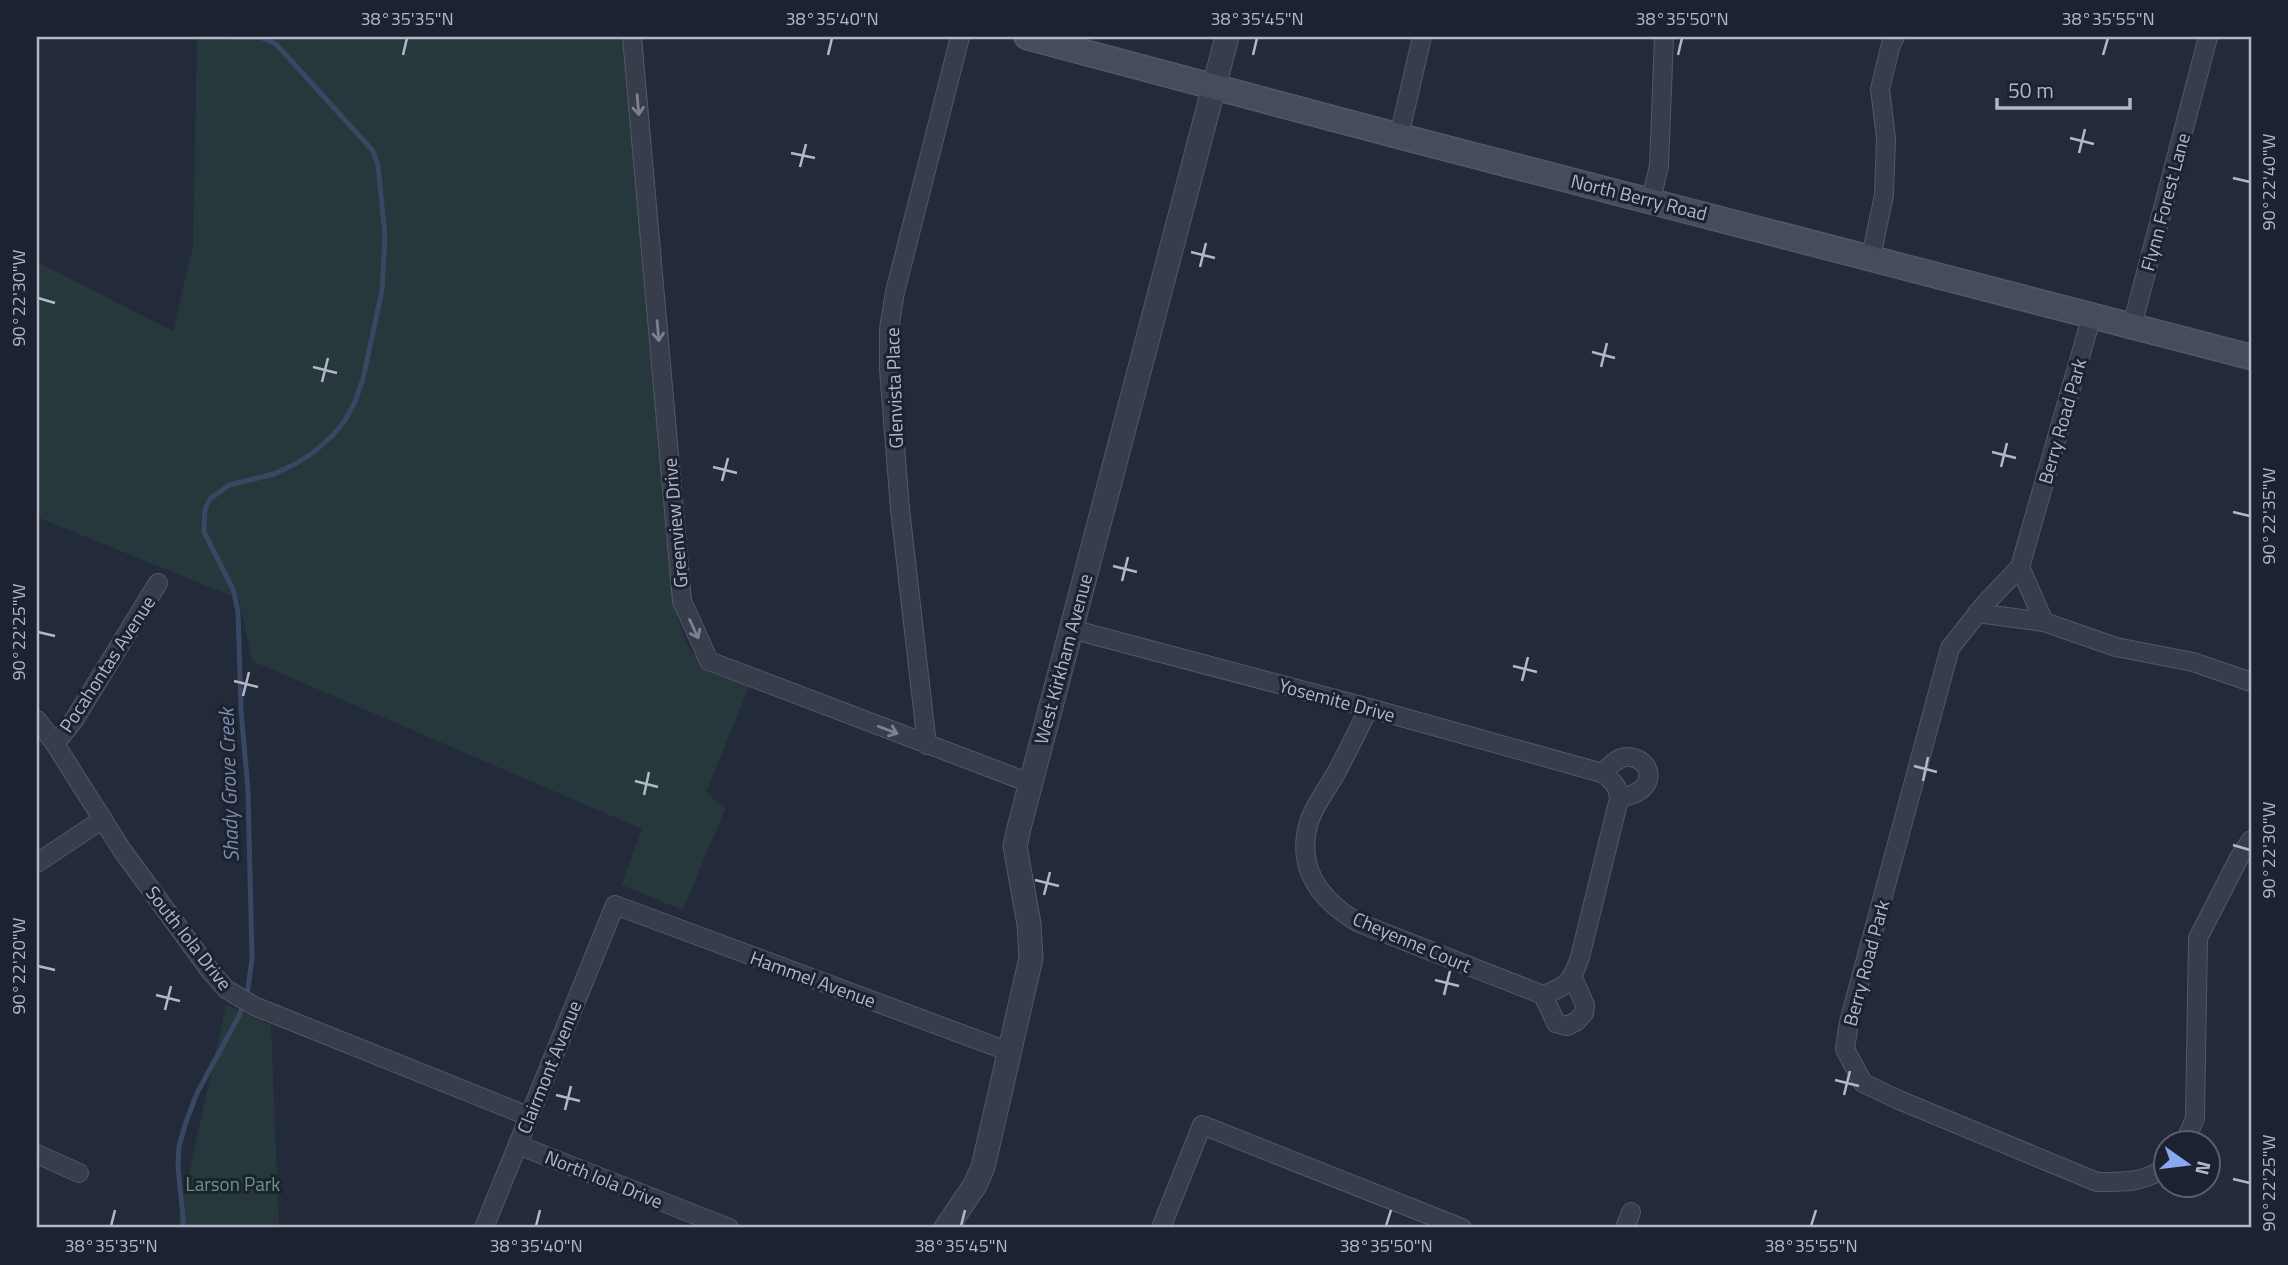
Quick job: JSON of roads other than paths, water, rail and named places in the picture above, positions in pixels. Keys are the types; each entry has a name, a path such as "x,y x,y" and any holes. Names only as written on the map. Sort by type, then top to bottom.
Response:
{"main road":[{"name":"North Berry Road","path":"1027,37 2251,357"}],"street":[{"name":"Greenview Drive","path":"632,37 682,601 709,661 1030,783"},
{"name":"Glenvista Place","path":"927,745 900,509 889,369 889,330 895,292 960,37"},
{"name":"West Kirkham Avenue","path":"946,1228 975,1185 983,1167 1031,958 1029,924 1015,846 1227,37"},
{"path":"1399,136 1422,37"},
{"path":"1651,200 1659,166 1664,37"},
{"path":"1871,257 1884,195 1886,138 1880,89 1895,37"},
{"name":"Flynn Forest Lane","path":"2132,326 2208,37"},
{"name":"Berry Road Park","path":"2092,315 2020,566 1977,613 1950,649 1849,1021 1845,1049 1863,1083 2097,1182 2129,1182 2152,1176"},
{"path":"2020,566 2044,622"},
{"name":"Pocahontas Avenue","path":"55,744 74,720 158,583"},
{"path":"1977,613 2044,622 2116,647 2193,662 2251,681"},
{"name":"Yosemite Drive","path":"1070,629 1369,708 1607,777"},
{"name":"Cheyenne Court","path":"1369,708 1309,820 1305,844 1307,866 1318,890 1337,911 1359,923 1543,995"},
{"name":"South Iola Drive","path":"37,720 122,850 211,972 234,996 528,1116"},
{"path":"1573,978 1585,1005 1584,1013 1577,1021 1567,1026 1556,1023 1543,995 1558,990 1573,978 1580,957 1619,799 1607,777 1613,763 1625,757 1640,760 1650,777 1638,792 1619,799"},
{"path":"37,863 103,819"},
{"path":"2191,1128 2195,1118 2198,938 2251,840"},
{"name":"Hammel Avenue","path":"615,905 1010,1052"},
{"name":"Clairmont Avenue","path":"484,1228 615,905"},
{"path":"1161,1228 1202,1125 1462,1228"},
{"name":"North Iola Drive","path":"518,1144 729,1228"},
{"path":"37,1154 79,1173"}],"waterway":[{"name":"Shady Grove Creek","path":"184,1228 178,1167 179,1146 197,1093 239,1016 247,995 252,959 248,791 241,710 238,611 233,589 204,532 205,509 210,499 229,485 274,474 297,463 314,452 345,420 363,379 382,290 385,236 378,165 373,151 276,44 260,37 229,37"}],"park label":[{"name":"Larson Park","path":"233,1184"}]}
